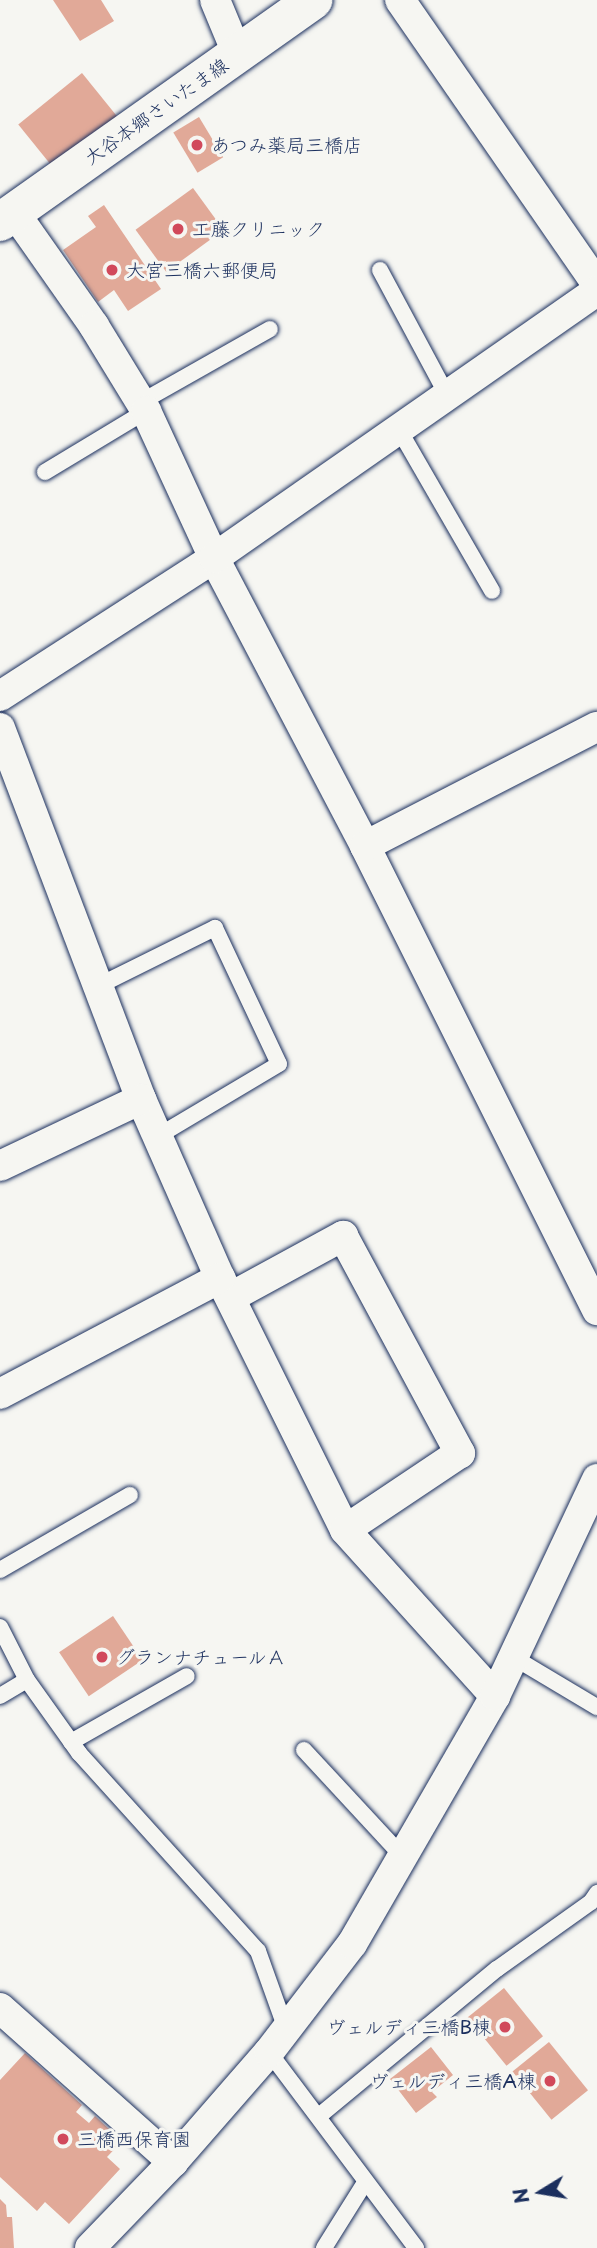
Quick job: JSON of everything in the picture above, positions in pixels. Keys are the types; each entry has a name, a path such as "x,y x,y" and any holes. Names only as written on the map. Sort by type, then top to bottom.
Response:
{"main road":[{"name":"大谷本郷さいたま線","path":"7,217 313,0"}],"street":[{"path":"215,0 237,53"},
{"path":"400,0 597,285"},
{"path":"7,217 94,326 144,407 214,558 365,846 597,1310"},
{"path":"0,696 214,558 597,291"},
{"path":"365,846 597,727"},
{"path":"0,728 96,987 141,1099 226,1288 345,1530 495,1696"},
{"path":"0,1166 141,1099"},
{"path":"0,1394 343,1236 460,1453 345,1530"},
{"path":"90,2248 173,2162 277,2040 352,1944 495,1696 597,1479"},
{"path":"0,2008 173,2162"}],"lane":[{"path":"380,270 447,394"},
{"path":"45,472 270,328"},
{"path":"398,428 492,591"},
{"path":"96,987 215,928 279,1064 158,1136"},
{"path":"0,1570 130,1495"},
{"path":"0,1627 27,1680 71,1742 257,1951 277,2040 319,2116 364,2184 416,2248"},
{"path":"513,1657 597,1707"},
{"path":"71,1742 187,1676"},
{"path":"0,1696 27,1680"},
{"path":"304,1750 402,1856"},
{"path":"319,2116 497,1969 592,1902 597,1893"},
{"path":"324,2248 364,2184"}],"building":[{"path":"53,0 101,0 114,21 80,41"},
{"path":"82,73 121,121 57,173 18,125"},
{"path":"199,117 223,157 197,173 173,132"},
{"name":"工藤クリニック","path":"193,188 224,230 166,272 136,230"},
{"name":"大宮三橋六郵便局","path":"104,205 161,289 128,311 114,290 98,302 63,250 96,227 88,216"},
{"name":"グランナチュールＡ","path":"113,1616 143,1660 89,1696 59,1652"},
{"name":"ヴェルディ三橋B棟","path":"504,1988 543,2036 506,2066 467,2018"},
{"name":"ヴェルディ三橋A棟","path":"549,2042 588,2090 551,2120 512,2072"},
{"path":"431,2047 453,2075 432,2092 437,2097 416,2113 390,2079"},
{"path":"25,2053 82,2105 76,2112 89,2123 95,2116 122,2141 107,2157 120,2169 69,2224 45,2202 37,2211 0,2177 0,2080"},
{"path":"0,2199 6,2205 7,2217 12,2217 14,2248 0,2248"}],"place":[{"name":"あつみ薬局三橋店","path":"197,145"},
{"name":"工藤クリニック","path":"178,229"},
{"name":"大宮三橋六郵便局","path":"112,270"},
{"name":"グランナチュールＡ","path":"102,1657"},
{"name":"ヴェルディ三橋B棟","path":"505,2027"},
{"name":"ヴェルディ三橋A棟","path":"550,2081"},
{"name":"三橋西保育園","path":"63,2139"}]}
